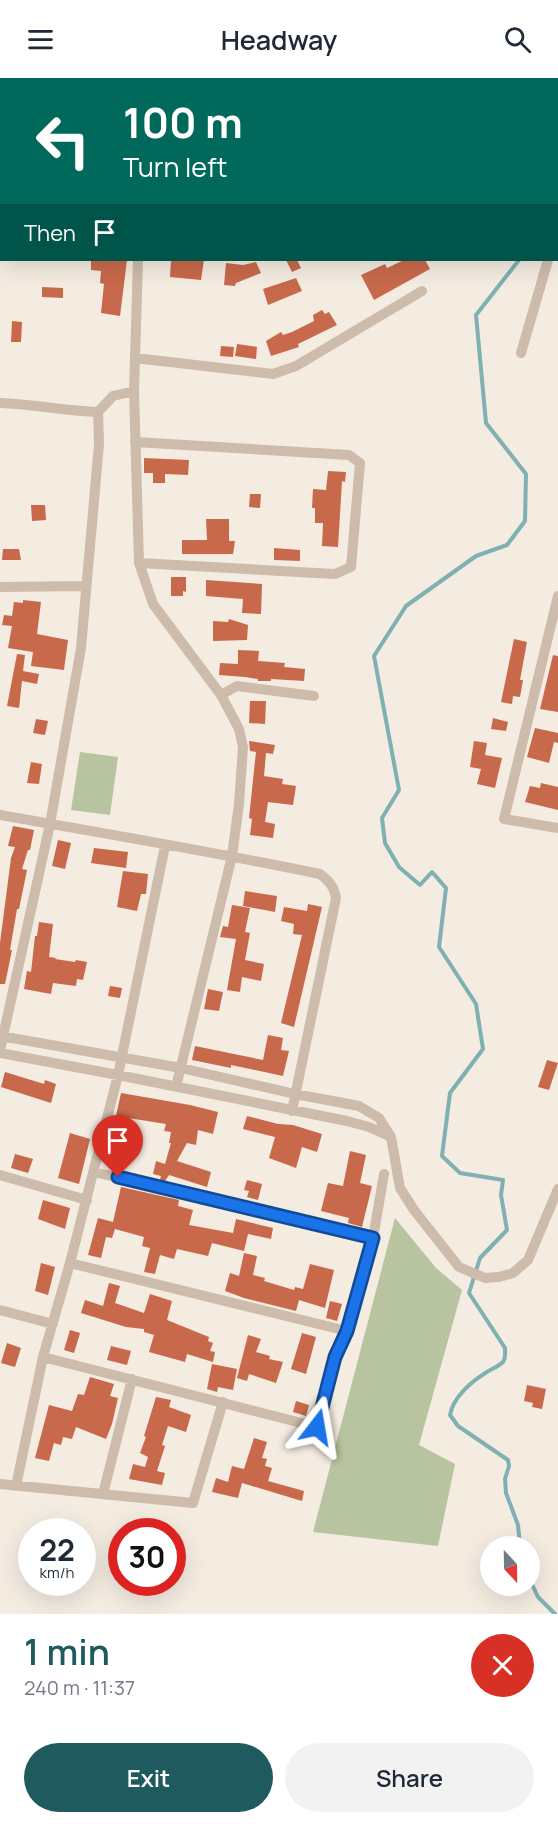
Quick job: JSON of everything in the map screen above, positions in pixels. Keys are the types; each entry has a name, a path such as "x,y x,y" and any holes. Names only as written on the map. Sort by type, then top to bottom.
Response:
{"street":[{"path":"138,261 134,391 139,562 153,604 221,695 239,729 243,747 239,804 231,856 176,1087"},
{"path":"521,353 548,261"},
{"path":"135,358 273,374 296,366 422,291"},
{"path":"134,391 113,396 98,412 99,444 81,648 50,824 0,1052 347,1121 369,1127 391,1137"},
{"path":"0,403 98,412"},
{"path":"135,442 349,455 360,463 351,567 335,574 139,562"},
{"path":"0,587 86,586"},
{"path":"558,600 504,819 558,828"},
{"path":"221,695 237,686 314,696"},
{"path":"0,815 231,856 320,874 328,880 334,889 336,898 292,1110"},
{"path":"16,1486 43,1357 87,1200 122,1058 165,846"},
{"path":"2,1036 181,1068 360,1106 379,1118 391,1137 400,1188 414,1210 459,1267 484,1278 513,1273 528,1260 558,1189"},
{"path":"94,1172 373,1238"},
{"path":"43,1357 317,1427 335,1357 347,1331 373,1238 384,1174"},
{"path":"0,1175 87,1200"},
{"path":"70,1263 347,1331"},
{"path":"0,1310 53,1324"},
{"path":"103,1494 132,1379"},
{"path":"0,1484 193,1503 223,1402"}],"green space":[{"path":"80,752 118,757 110,815 71,810"},
{"path":"395,1218 436,1268 462,1290 419,1445 455,1464 438,1546 313,1532"}],"building":[{"path":"91,261 127,261 120,316 101,313 104,284 100,283 101,271 91,270"},
{"path":"171,261 204,261 201,280 170,277"},
{"path":"286,261 298,261 301,268 292,272"},
{"path":"402,261 426,261 430,269 374,300 361,275 385,264 387,268"},
{"path":"256,262 261,273 236,283 235,286 224,285 226,263 243,265"},
{"path":"296,278 302,291 268,305 263,289"},
{"path":"42,287 63,288 63,298 42,297"},
{"path":"322,310 325,314 329,312 337,325 298,344 299,347 271,356 266,341 281,332 283,335 292,332 314,321 313,315"},
{"path":"12,321 22,322 21,342 11,342"},
{"path":"237,344 257,347 256,359 235,356"},
{"path":"221,346 234,347 233,357 220,356"},
{"path":"144,458 189,460 188,475 165,474 165,483 153,483 153,473 144,473"},
{"path":"328,471 346,472 345,482 342,481 338,547 322,546 323,523 315,523 315,508 312,508 313,489 326,490"},
{"path":"250,494 261,494 260,508 249,507"},
{"path":"31,505 45,505 46,520 32,521"},
{"path":"206,519 229,519 229,541 235,541 233,554 182,554 182,540 207,540"},
{"path":"274,548 300,550 300,561 274,560"},
{"path":"3,549 19,549 21,560 2,560"},
{"path":"171,577 186,577 186,592 183,591 183,596 171,596"},
{"path":"206,580 262,584 261,614 242,613 243,599 206,596"},
{"path":"23,600 41,602 37,634 68,640 64,670 31,666 33,652 8,648 12,626 2,625 4,615 12,616 14,602 23,603"},
{"path":"229,619 248,625 247,640 213,641 213,621 228,622"},
{"path":"514,639 527,642 520,680 523,680 520,697 513,696 512,704 501,702"},
{"path":"238,650 259,651 258,661 285,663 284,667 305,669 304,681 271,679 271,681 258,681 258,679 245,677 219,675 220,663 238,664"},
{"path":"17,654 25,655 23,671 39,674 37,684 22,681 19,708 7,706"},
{"path":"553,655 558,656 558,712 540,709"},
{"path":"250,701 266,701 265,724 249,723"},
{"path":"493,718 508,722 506,731 491,729"},
{"path":"36,719 48,721 45,735 33,733"},
{"path":"535,728 558,733 558,743 554,742 549,763 527,757"},
{"path":"249,741 275,745 273,754 266,753 264,776 283,779 282,784 296,786 293,805 268,802 265,822 275,824 273,838 250,835 252,819 249,818 256,752 250,751"},
{"path":"474,741 487,743 485,755 502,758 495,788 477,784 481,769 470,767"},
{"path":"31,762 42,764 39,784 27,783"},
{"path":"541,783 558,787 558,810 525,802 530,786 540,788"},
{"path":"13,826 34,830 30,850 28,850 22,869 27,870 19,909 17,909 5,984 0,984 0,943 11,858 15,847 8,846"},
{"path":"58,840 71,843 65,869 52,866"},
{"path":"94,848 128,852 126,868 91,863"},
{"path":"123,871 148,874 146,894 141,894 137,911 117,907"},
{"path":"245,891 277,896 275,912 243,906"},
{"path":"308,904 322,907 294,1027 281,1023 302,935 293,934 294,924 281,921 284,907 307,911"},
{"path":"232,905 250,908 245,932 250,933 245,960 264,964 261,981 242,977 240,992 227,990 236,939 220,937 223,926 228,927"},
{"path":"39,922 53,924 49,957 87,962 83,980 77,979 76,986 53,983 51,994 24,989 27,971 31,972"},
{"path":"110,986 122,988 120,998 108,996"},
{"path":"208,989 223,992 219,1011 204,1009"},
{"path":"268,1035 283,1038 281,1050 289,1051 283,1076 231,1065 231,1068 192,1060 195,1046 263,1060"},
{"path":"547,1060 558,1063 549,1090 538,1087"},
{"path":"5,1072 44,1084 45,1080 56,1084 51,1103 1,1087"},
{"path":"121,1093 218,1112 213,1134 198,1130 196,1145 187,1143 177,1161 211,1172 207,1187 169,1175 165,1181 160,1180 161,1176 153,1174 156,1161 165,1164 171,1143 169,1143 171,1132 164,1131 166,1124 116,1116"},
{"path":"247,1116 278,1124 293,1125 322,1134 317,1152 302,1147 296,1168 269,1158 275,1137 243,1129"},
{"path":"70,1133 90,1139 79,1184 58,1178"},
{"path":"113,1144 126,1148 120,1167 104,1162"},
{"path":"350,1151 366,1155 360,1183 372,1186 362,1227 348,1223 349,1218 321,1211 328,1183 343,1186"},
{"path":"15,1154 33,1159 28,1173 11,1168"},
{"path":"247,1180 262,1184 258,1200 247,1197 249,1191 244,1190"},
{"path":"121,1187 179,1200 178,1206 193,1210 189,1225 233,1233 236,1219 273,1228 271,1239 248,1234 244,1251 212,1243 208,1256 177,1249 174,1259 160,1255 155,1274 144,1272 150,1248 142,1246 144,1237 115,1229 112,1238 106,1237 101,1258 88,1255 98,1218 113,1222"},
{"path":"43,1200 70,1208 65,1229 38,1219"},
{"path":"244,1253 257,1256 253,1275 265,1278 264,1281 294,1290 295,1287 303,1289 310,1264 334,1270 325,1308 299,1300 296,1311 225,1291 230,1273 239,1276"},
{"path":"41,1263 55,1267 48,1295 35,1291"},
{"path":"109,1283 120,1286 115,1303 144,1313 150,1294 172,1301 167,1320 209,1337 208,1341 213,1343 210,1351 215,1352 213,1362 187,1354 185,1362 149,1352 154,1335 144,1332 144,1329 126,1327 81,1313 85,1300 103,1306"},
{"path":"330,1301 342,1304 337,1321 326,1318"},
{"path":"70,1330 80,1333 74,1353 64,1350"},
{"path":"302,1333 316,1337 306,1374 291,1369"},
{"path":"248,1335 261,1339 256,1352 270,1356 269,1359 283,1362 276,1383 249,1374 247,1381 237,1378"},
{"path":"7,1343 21,1348 15,1367 1,1363"},
{"path":"111,1346 131,1351 127,1365 107,1360"},
{"path":"212,1364 237,1369 233,1390 218,1387 217,1392 207,1389"},
{"path":"90,1377 114,1384 110,1396 118,1398 106,1439 76,1427 72,1439 63,1437 61,1445 54,1443 49,1461 35,1458 49,1405 72,1411 78,1394 84,1395"},
{"path":"527,1385 546,1389 542,1409 532,1407 533,1403 524,1401"},
{"path":"156,1397 171,1400 169,1407 191,1415 186,1432 168,1426 162,1445 165,1446 157,1471 165,1473 162,1485 129,1479 133,1464 145,1467 148,1457 140,1453"},
{"path":"296,1401 309,1405 306,1416 293,1412"},
{"path":"254,1438 267,1442 262,1458 267,1459 265,1466 272,1468 268,1481 304,1491 302,1501 242,1483 238,1498 212,1492 216,1478 228,1482 232,1466 244,1469"}],"waterway":[{"path":"518,261 476,315 486,423 526,474 525,521 507,545 476,556 406,606 374,656 399,790 382,818 385,843 399,867 420,885 432,872 446,888 439,947 476,1004 483,1049 450,1093 442,1156 460,1173 503,1180 501,1195 507,1230 480,1258 469,1293 505,1348 505,1359 464,1390 455,1402 450,1415 458,1426 508,1460 509,1466 505,1479 506,1493 518,1525 519,1536"},
{"path":"538,1596 555,1614"}],"route":[{"path":"118,1177 373,1238 347,1331 335,1357 317,1427"}]}
